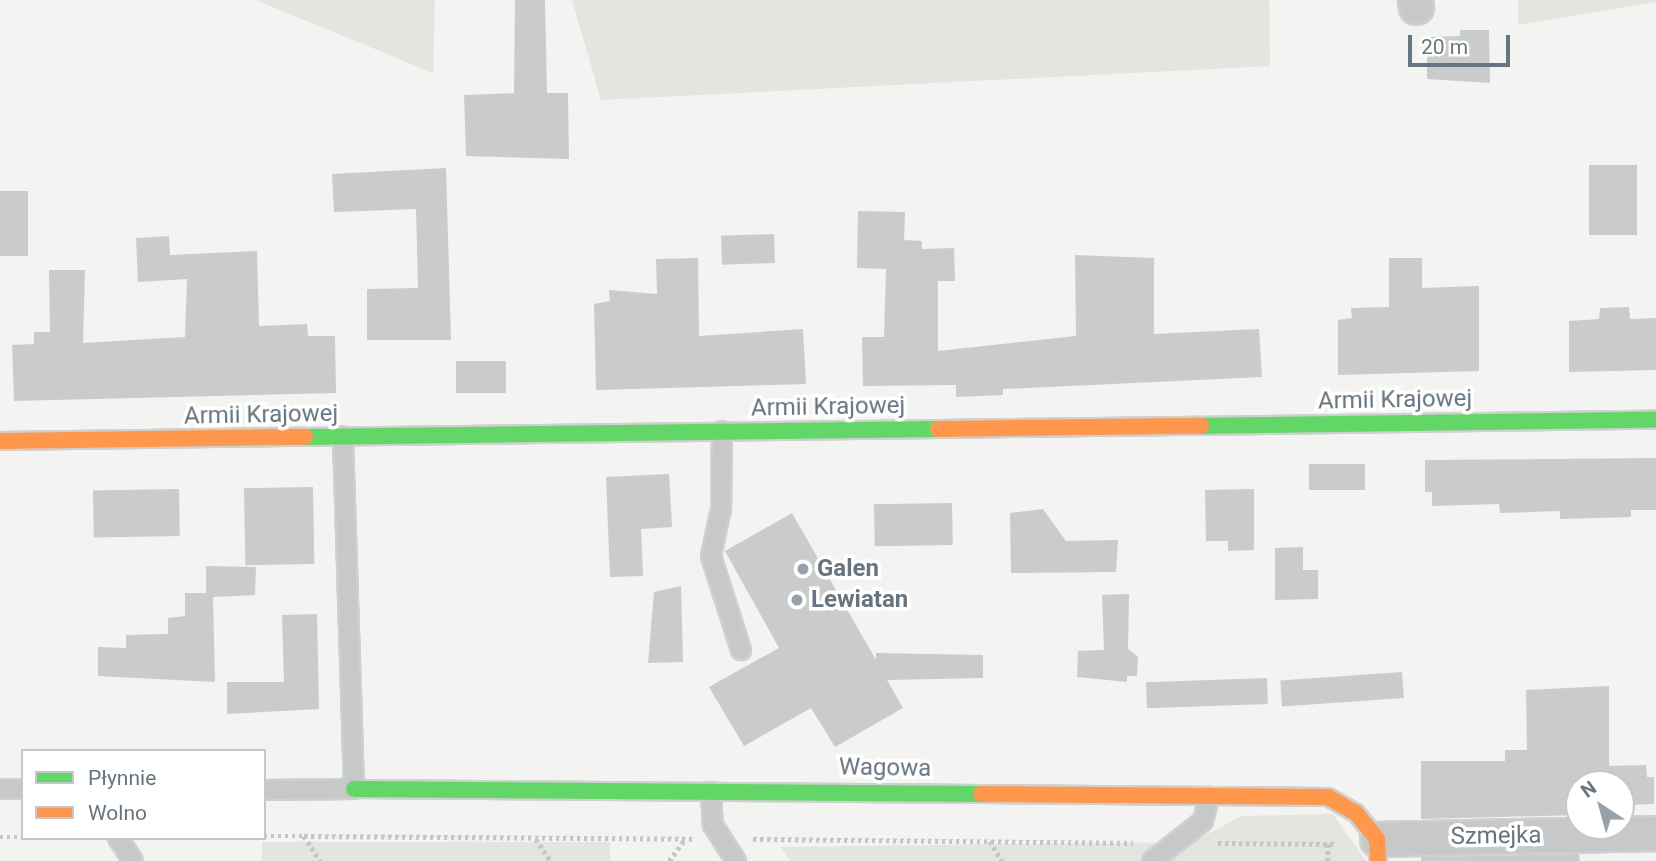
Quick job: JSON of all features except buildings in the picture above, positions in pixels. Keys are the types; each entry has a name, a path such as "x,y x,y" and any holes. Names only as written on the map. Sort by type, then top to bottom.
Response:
{"street":[{"name":"Armii Krajowej","path":"0,441 1656,420"},
{"name":"Wagowa","path":"354,789 1328,797 1356,813 1377,848"},
{"name":"Szmejka","path":"1377,848 1656,833"}],"lane":[{"path":"722,431 722,509 711,556 741,650"},
{"path":"266,790 354,789 344,436"},
{"path":"0,789 21,789"},
{"path":"711,792 713,825 736,861"},
{"path":"1152,861 1180,843 1203,821 1209,797"},
{"path":"119,840 132,861"}],"path":[{"path":"0,837 21,836"},
{"path":"266,836 1328,844 1377,848"},
{"path":"304,836 320,861"},
{"path":"536,838 551,861"},
{"path":"668,861 685,839"},
{"path":"990,841 1002,861"},
{"path":"1328,844 1328,861"}],"shaded area":[{"path":"256,0 435,0 433,73"},
{"path":"572,0 1269,0 1270,66 601,100"},
{"path":"1518,0 1656,0 1656,2 1518,25"},
{"path":"1333,814 1366,861 790,861 781,847 1192,842 1242,816"},
{"path":"262,842 610,842 610,861 262,861"}],"traffic: fast":[{"path":"1201,426 1656,420"},
{"path":"305,437 938,429"},
{"path":"354,789 981,794"}],"traffic: slow":[{"path":"938,429 1201,426"},
{"path":"0,441 305,437"},
{"path":"981,794 1328,797 1356,813 1377,839 1378,861"}],"place":[{"name":"Galen","path":"803,569"},
{"name":"Lewiatan","path":"797,600"}]}
